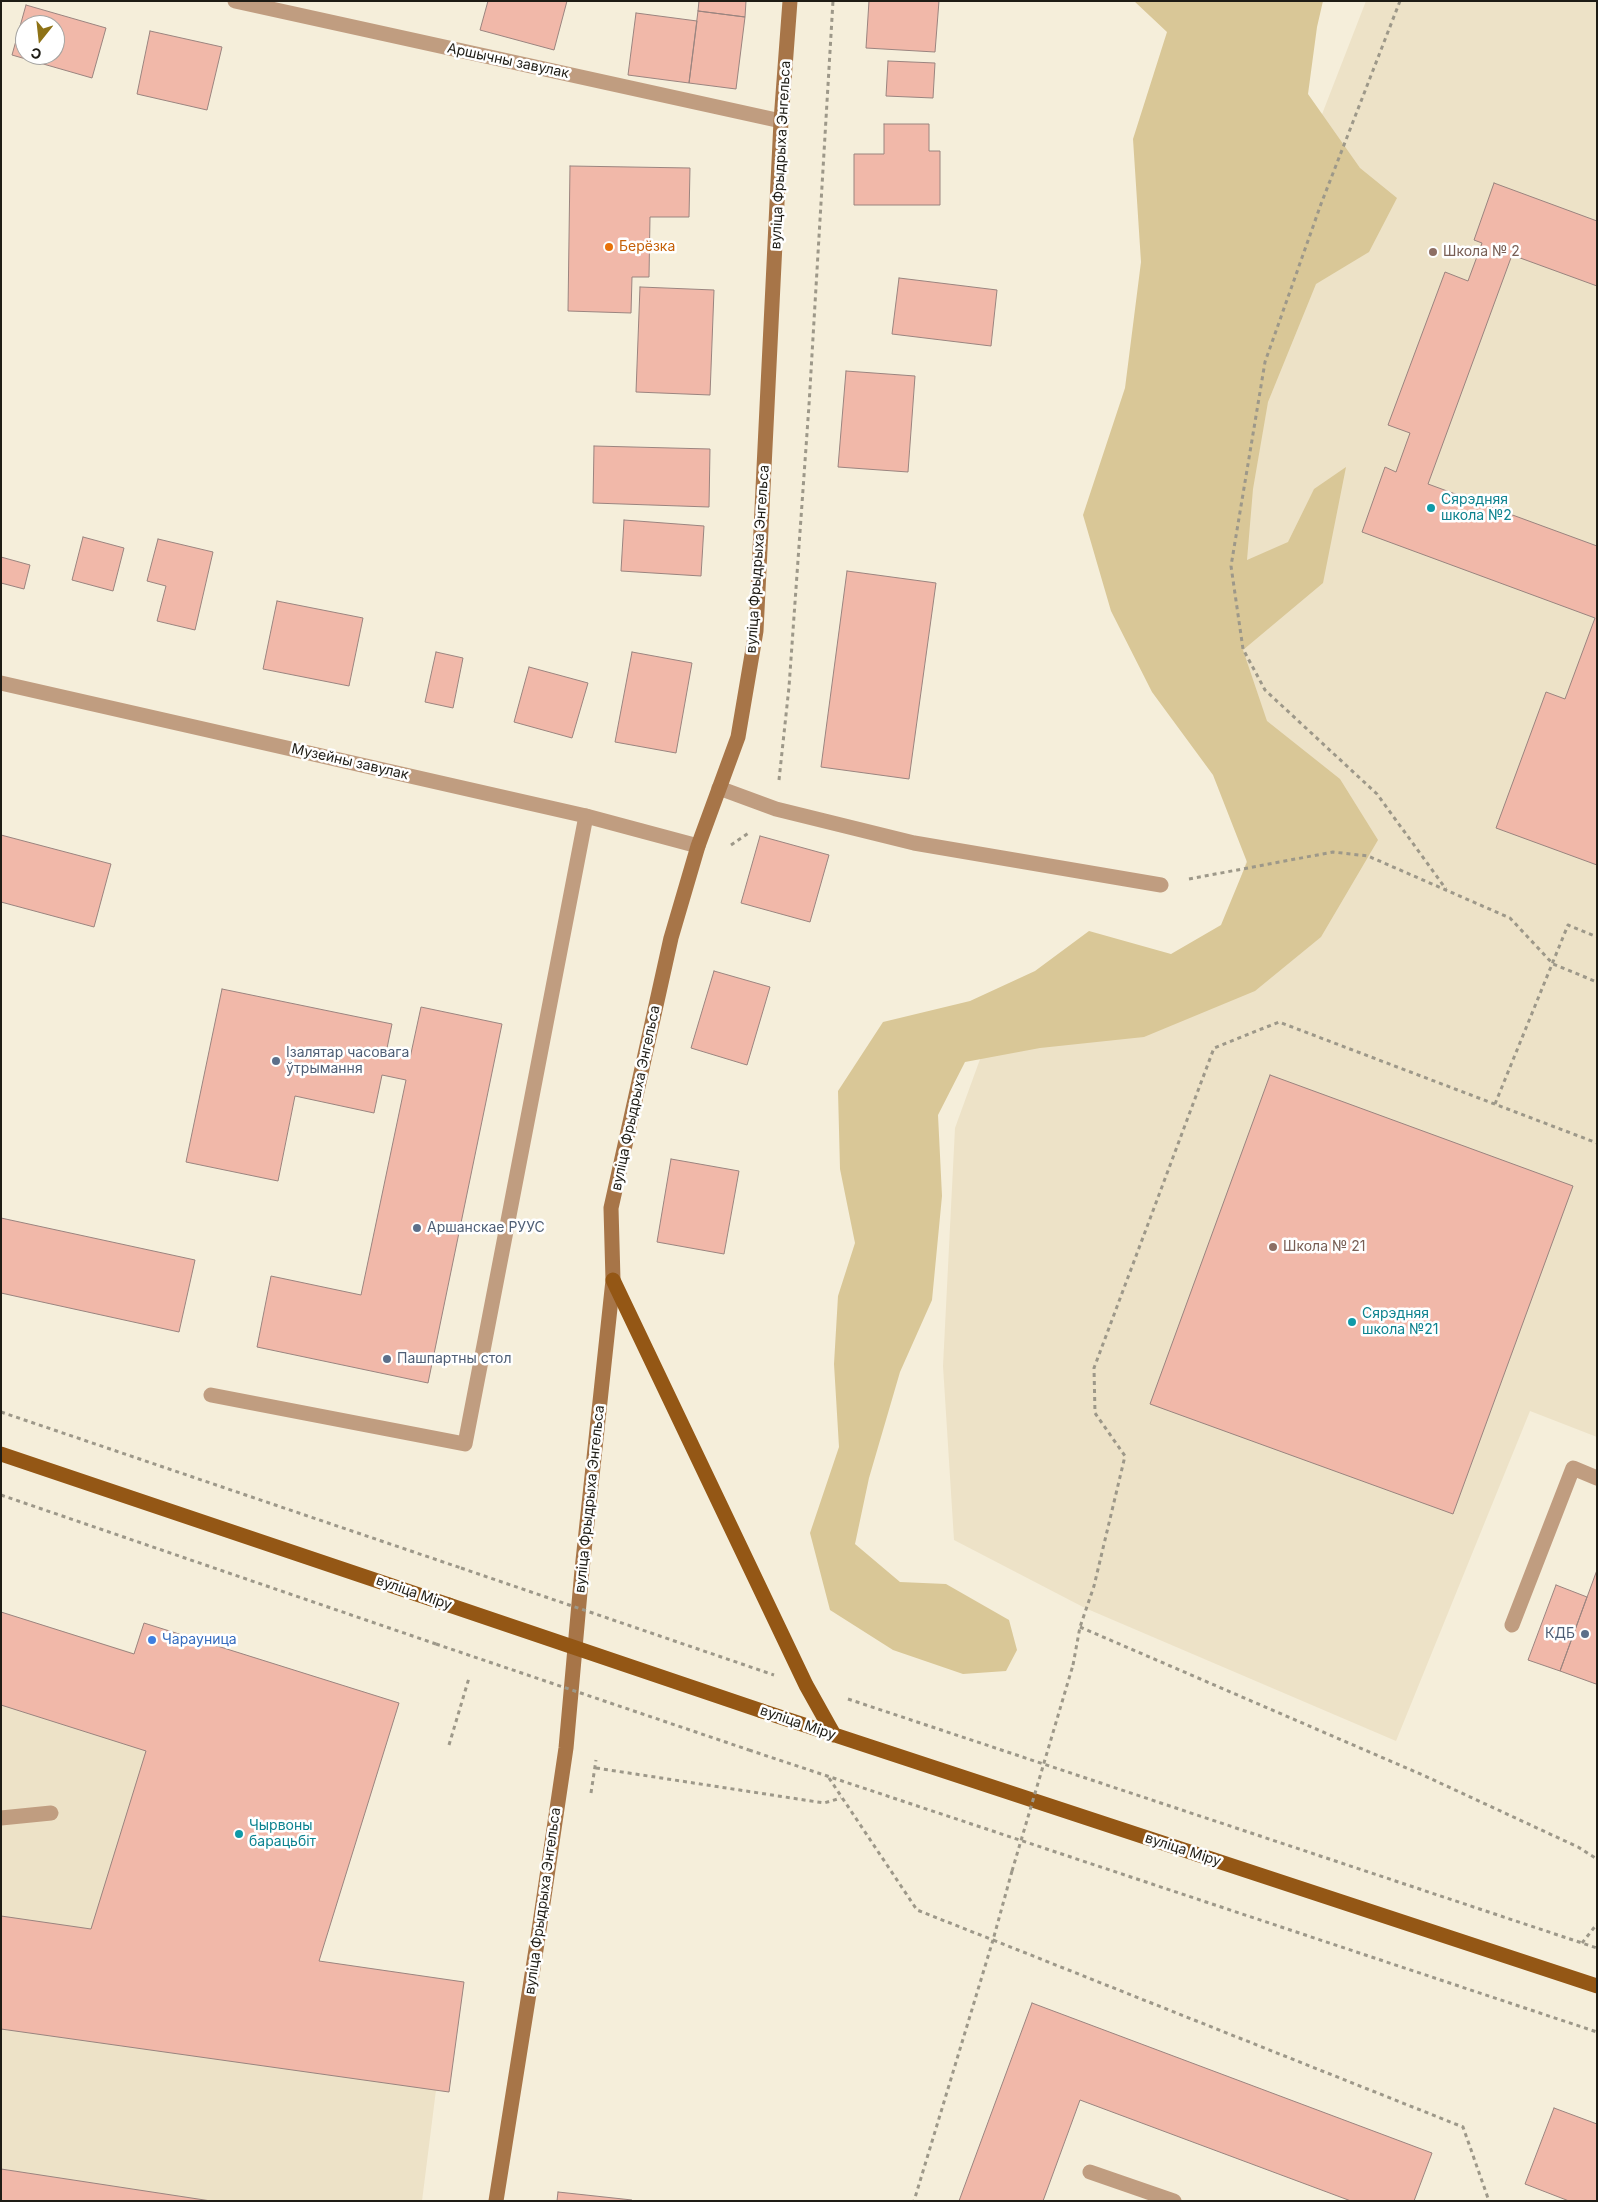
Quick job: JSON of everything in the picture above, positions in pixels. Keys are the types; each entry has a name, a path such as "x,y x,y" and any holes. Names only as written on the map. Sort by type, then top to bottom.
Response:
{"main road":[{"name":"вуліца Фрыдрыха Энгельса","path":"496,2201 537,1946 566,1748 582,1570 613,1280 611,1208 671,938 698,846 738,737 756,631 782,121 790,1"},
{"path":"613,1280 806,1685 834,1735"},
{"name":"вуліца Міру","path":"1,1454 762,1711 1597,1986"}],"street":[{"name":"Аршычны завулак","path":"235,1 782,121"},
{"name":"Музейны завулак","path":"1,682 586,816 698,846"},
{"path":"719,788 776,809 914,844 1161,885"},
{"path":"211,1395 466,1444 586,816"},
{"path":"1512,1625 1573,1468 1597,1478"},
{"path":"1,1818 51,1813"},
{"path":"1090,2172 1174,2201"}],"path":[{"path":"727,848 748,832 768,829 776,809 792,638 833,1"},
{"path":"1400,1 1321,204 1266,362 1231,566 1243,649 1265,690 1377,794 1446,890"},
{"path":"1161,885 1333,852 1368,856 1510,918 1553,964 1597,982"},
{"path":"1495,1104 1568,924 1597,937"},
{"path":"914,2201 994,1940 1012,1871 1073,1664 1080,1627 1094,1586 1125,1456 1095,1413 1094,1368 1214,1048 1279,1022 1597,1143"},
{"path":"1,1412 774,1675 1597,1948"},
{"path":"1,1495 829,1778 1597,2032"},
{"path":"605,1609 605,1619"},
{"path":"1080,1627 1425,1776 1578,1847 1597,1858"},
{"path":"449,1745 469,1678"},
{"path":"599,1708 600,1698"},
{"path":"591,1796 596,1758"},
{"path":"596,1768 824,1803 841,1798"},
{"path":"829,1778 917,1910 1463,2127 1489,2201"},
{"path":"1582,1943 1597,1924"}],"shaded area":[{"path":"1134,1 1323,1 1317,27 1308,94 1360,168 1397,198 1369,252 1316,284 1268,402 1253,489 1247,560 1288,542 1314,489 1346,467 1323,583 1243,650 1267,721 1340,779 1378,840 1321,937 1255,991 1144,1037 1040,1048 965,1062 938,1115 942,1196 932,1300 900,1372 869,1478 855,1544 900,1582 946,1584 1009,1620 1017,1650 1006,1671 963,1674 893,1650 830,1610 810,1533 839,1447 834,1364 838,1296 855,1243 840,1169 838,1091 883,1022 970,1001 1035,971 1089,931 1171,954 1221,925 1247,862 1213,775 1152,692 1111,611 1083,515 1125,388 1141,262 1133,139 1167,32"},
{"path":"1366,1 1597,1 1597,1437 1530,1411 1396,1741 1085,1608 954,1540 943,1366 955,1128 991,1029 1213,962 1260,820 1171,503"},
{"name":"Чырвоны барацьбіт","path":"1,1612 134,1653 144,1623 399,1703 319,1961 464,1982 449,2092 436,2090 422,2201 1,2201"}],"building":[{"path":"488,1 567,1 554,50 480,30"},
{"path":"699,1 746,1 745,17 698,11"},
{"path":"869,1 939,1 935,52 866,48"},
{"path":"26,5 61,15 23,15"},
{"path":"698,11 745,17 736,89 689,83"},
{"path":"636,13 697,21 689,83 628,75"},
{"path":"65,16 106,28 92,78 47,65 65,65"},
{"path":"150,31 222,47 207,110 137,94"},
{"path":"15,44 15,56 12,55"},
{"path":"888,61 935,63 933,98 886,96"},
{"path":"884,124 929,124 929,151 940,151 940,205 854,205 854,154 884,154"},
{"name":"Берёзка","path":"570,166 690,168 689,217 650,217 649,277 632,277 631,313 568,311"},
{"name":"Сярэдняя школа №2","path":"1494,183 1597,221 1597,286 1512,255 1428,484 1597,546 1597,865 1496,828 1546,692 1565,699 1595,618 1362,532 1385,467 1396,472 1410,433 1388,425 1445,272 1468,281 1482,243 1474,240"},
{"path":"899,278 997,290 991,346 892,334"},
{"path":"640,287 714,290 710,395 636,392"},
{"path":"846,371 915,376 908,472 838,467"},
{"path":"594,446 710,449 709,507 593,503"},
{"path":"624,520 704,526 701,576 621,571"},
{"path":"83,537 124,548 113,591 72,580"},
{"path":"158,539 213,552 195,630 157,621 166,586 147,581"},
{"path":"1,557 30,565 24,589 1,583"},
{"path":"847,571 936,583 909,779 821,767"},
{"path":"277,601 363,618 349,686 263,669"},
{"path":"436,652 463,658 453,708 425,702"},
{"path":"632,652 692,663 676,753 615,742"},
{"path":"529,667 588,683 572,738 514,722"},
{"path":"1,835 111,864 94,927 1,902"},
{"path":"760,836 829,855 810,922 741,903"},
{"path":"714,971 770,987 747,1065 691,1048"},
{"name":"Аршанскае РУУС","path":"222,989 392,1024 386,1053 410,1058 421,1007 502,1024 428,1383 257,1347 271,1276 361,1295 406,1080 382,1075 374,1113 295,1096 278,1181 186,1162"},
{"name":"Сярэдняя школа №21","path":"1270,1075 1573,1186 1453,1514 1150,1404"},
{"path":"671,1159 739,1171 724,1254 657,1242"},
{"path":"1,1218 195,1260 179,1332 1,1293"},
{"name":"КДБ","path":"1597,1570 1597,1682 1596,1684 1560,1671"},
{"path":"1556,1585 1587,1597 1560,1671 1528,1660"},
{"name":"Чырвоны барацьбіт","path":"1,1612 134,1654 144,1623 399,1703 319,1961 464,1982 449,2092 1,2029 1,1916 91,1929 146,1751 1,1705"},
{"path":"1032,2003 1432,2153 1414,2201 1351,2201 1080,2100 1043,2201 959,2201"},
{"path":"1554,2108 1597,2124 1597,2201 1569,2201 1525,2184"},
{"path":"1,2169 211,2201 1,2201"},
{"path":"558,2192 632,2200 557,2201"}],"place":[{"name":"Берёзка","path":"609,247"},
{"name":"Школа № 2","path":"1433,252"},
{"name":"Сярэдняя школа №2","path":"1431,508"},
{"name":"Ізалятар часовага ўтрымання","path":"276,1061"},
{"name":"Аршанскае РУУС","path":"417,1228"},
{"name":"Школа № 21","path":"1273,1247"},
{"name":"Сярэдняя школа №21","path":"1352,1322"},
{"name":"Пашпартны стол","path":"387,1359"},
{"name":"КДБ","path":"1585,1634"},
{"name":"Чарауница","path":"152,1640"},
{"name":"Чырвоны барацьбіт","path":"239,1834"}]}
